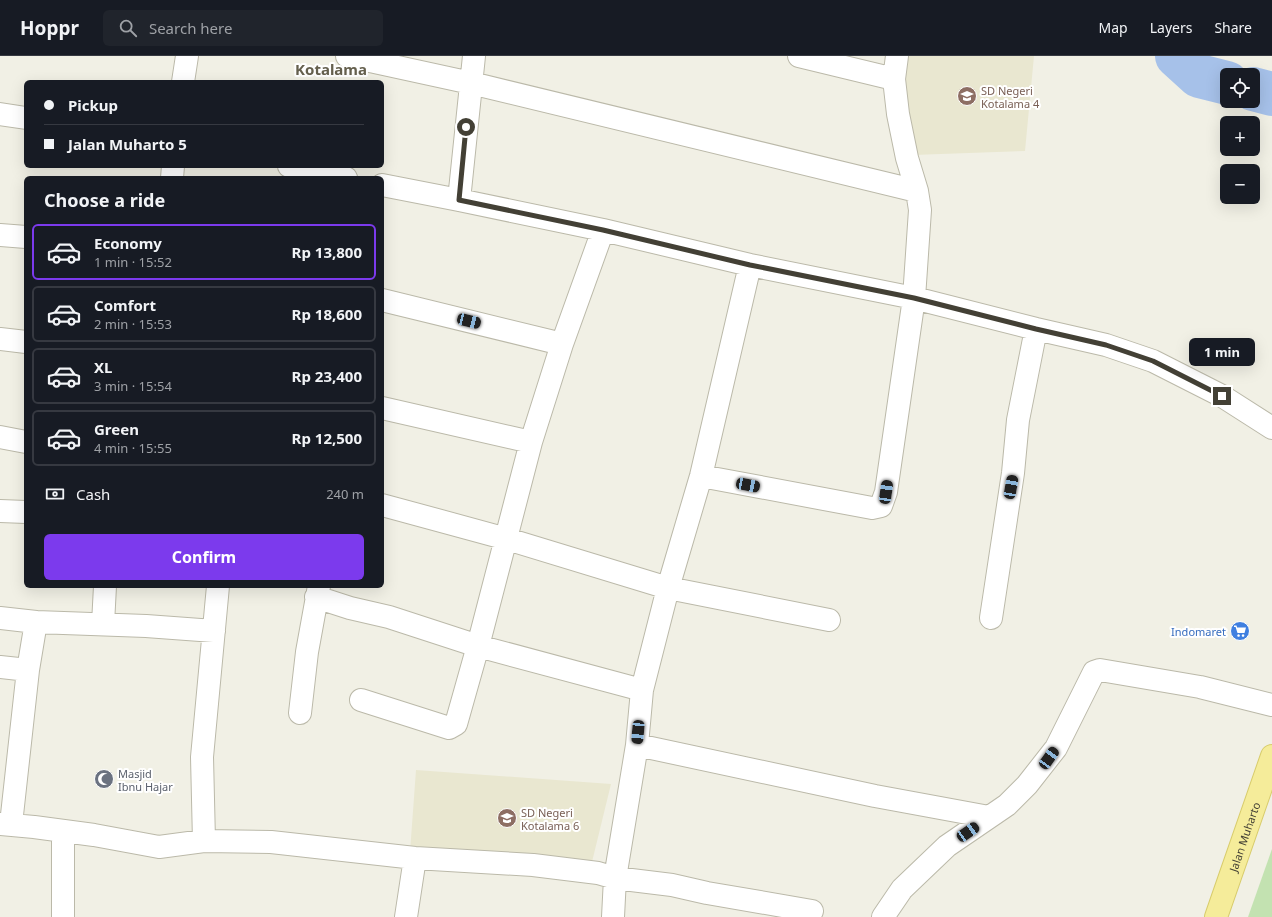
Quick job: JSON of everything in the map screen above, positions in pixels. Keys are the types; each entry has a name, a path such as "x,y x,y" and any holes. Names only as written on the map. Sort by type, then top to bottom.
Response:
{"main road":[{"name":"Jalan Muharto","path":"1216,917 1232,867 1272,756"}],"street":[{"path":"184,80 187,56"},
{"path":"347,56 470,83 917,191"},
{"path":"459,200 474,56"},
{"path":"799,56 894,79"},
{"path":"701,476 872,508 881,506 886,492 914,298 920,210 917,191 907,158 898,114 894,79 897,56"},
{"path":"0,114 24,118"},
{"path":"298,168 336,176"},
{"path":"384,185 603,230 750,265 914,298 1106,345 1153,361 1222,396 1272,428"},
{"path":"361,700 450,728 456,724 507,539 531,442 562,344 603,230"},
{"path":"0,235 24,237"},
{"path":"613,917 615,878 637,745 642,690 668,588 701,476 750,265"},
{"path":"384,300 562,344"},
{"path":"991,618 1013,473 1018,420 1036,329"},
{"path":"0,339 24,342"},
{"path":"384,408 531,442"},
{"path":"0,438 24,442"},
{"path":"384,506 507,539 668,588 828,620"},
{"path":"0,511 24,512"},
{"path":"102,624 105,588"},
{"path":"204,841 202,757 218,588"},
{"path":"300,713 307,652 317,592 350,608 389,617 478,646 642,690"},
{"path":"0,618 36,622 146,626 214,631"},
{"path":"36,622 6,824 63,831 159,847 204,841 271,842 414,858 533,865 598,873 615,878 672,885 707,893 812,911"},
{"path":"0,667 28,670"},
{"path":"883,917 902,889 947,846 989,817 1017,795 1042,768 1056,748 1092,675 1097,671 1141,676 1200,687 1272,705"},
{"path":"637,745 875,796 989,817"},
{"path":"63,831 63,917"},
{"path":"406,917 414,858"}],"shaded area":[{"name":"SD Negeri Kotalama 4","path":"903,56 1034,56 1025,151 913,155 905,115"},
{"name":"SD Negeri Kotalama 6","path":"416,770 611,784 591,866 410,852"}],"green space":[{"path":"1272,849 1272,917 1248,917"}],"waterway":[{"path":"1177,56 1199,76 1220,81"},
{"path":"1260,91 1272,94"}],"place":[{"name":"SD Negeri Kotalama 4","path":"967,96"},
{"name":"Indomaret","path":"1240,631"},
{"name":"Masjid Ibnu Hajar","path":"104,779"},
{"name":"SD Negeri Kotalama 6","path":"507,818"}],"district":[{"name":"Kotalama","path":"331,69"}],"route":[{"path":"466,127 459,200 603,230 750,265 914,298 1106,345 1153,361 1222,396"}]}
